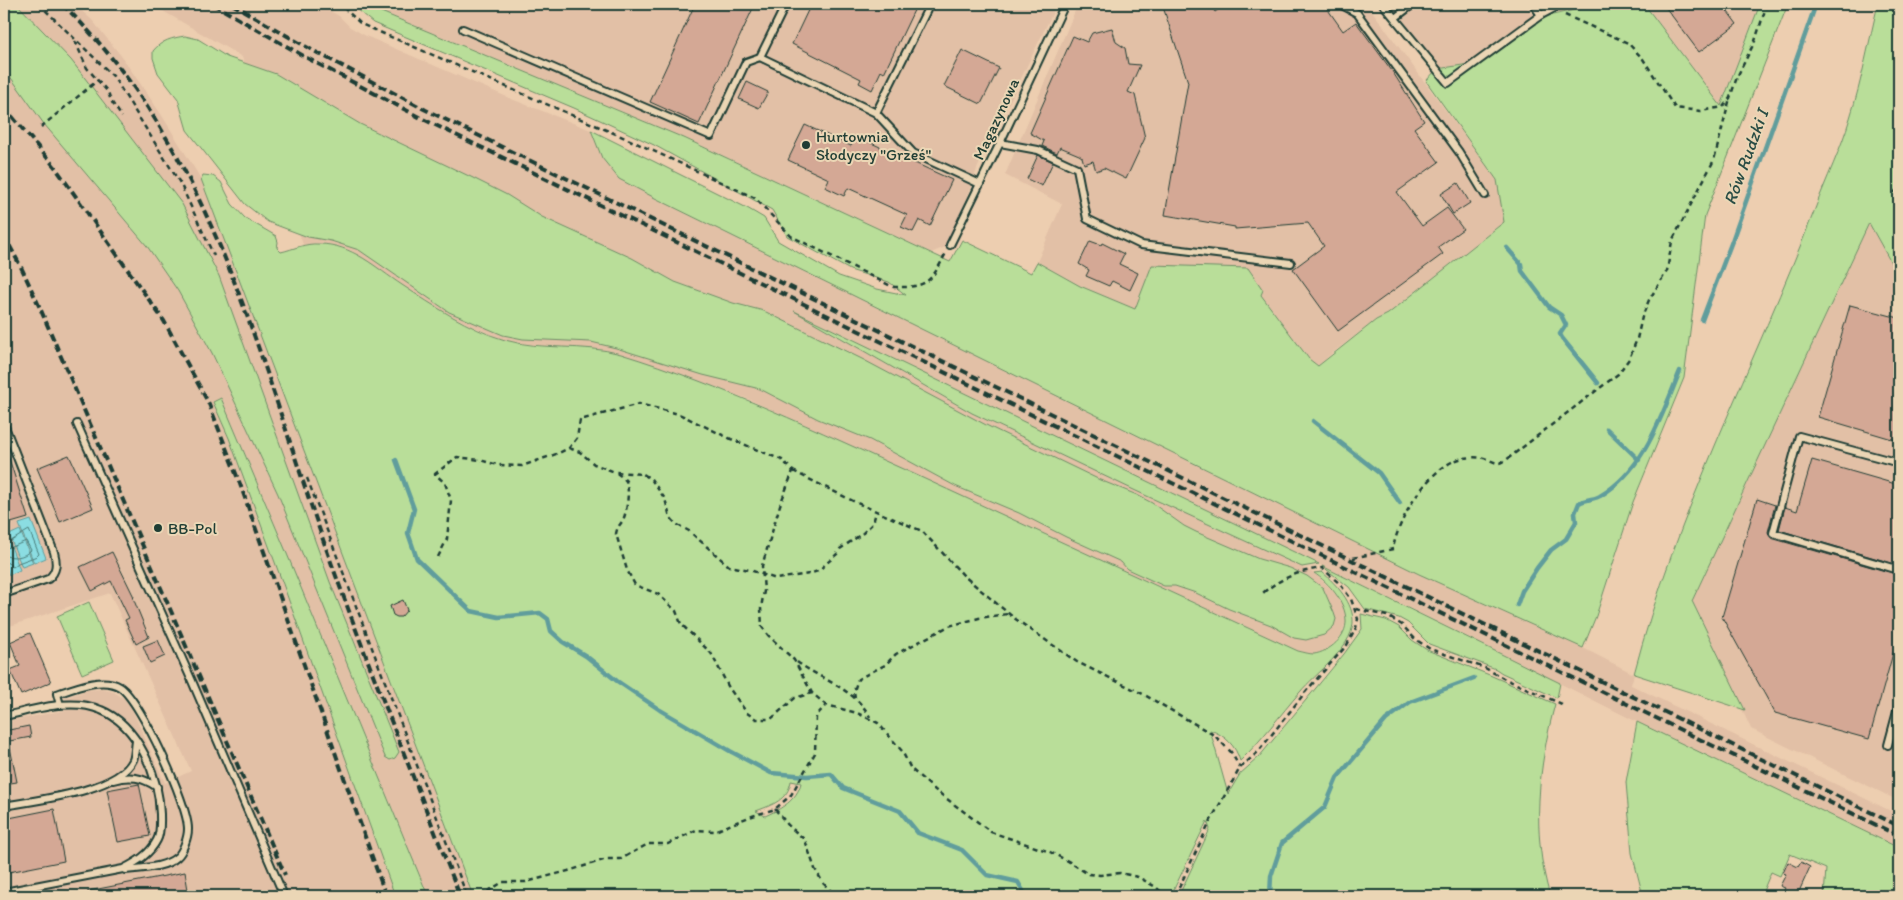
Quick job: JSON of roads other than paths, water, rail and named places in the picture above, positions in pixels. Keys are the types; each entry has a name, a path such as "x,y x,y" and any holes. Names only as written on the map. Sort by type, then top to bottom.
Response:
{"lane":[{"path":"463,29 711,136 746,62 760,57 786,4"},
{"path":"876,113 930,4"},
{"name":"Magazynowa","path":"950,245 1065,4"},
{"path":"1340,4 1357,13 1459,152 1485,195"},
{"path":"1383,4 1448,83 1541,15 1566,4"},
{"path":"1395,18 1413,4"},
{"path":"1533,4 1541,15"},
{"path":"760,57 876,113 912,153 980,184"},
{"path":"1000,143 1038,150 1077,168 1086,219 1141,245 1291,263"},
{"path":"4,424 57,563 53,575 48,580 4,594"},
{"path":"78,424 192,681 284,896"},
{"path":"1899,462 1799,436 1773,533 1899,570"},
{"path":"4,892 165,864 177,857 183,847 188,830 184,810 149,726 135,702 119,686 104,683 87,684 57,694 60,705"},
{"path":"1888,745 1899,704"},
{"path":"4,716 60,705 79,705 100,709 113,716 130,732 147,760 157,787 160,799 161,824 158,839 148,853 137,862 112,872"},
{"path":"104,783 126,769 133,760 136,741"},
{"path":"4,806 75,794 104,783 132,777 146,780 157,787"}],"water":[{"path":"31,520 46,558 34,563 19,524"},
{"path":"20,530 33,563 22,567 9,535"},
{"path":"7,536 20,570 9,575 4,562 4,537"}],"waterway":[{"name":"Rów Rudzki I","path":"1702,320 1816,4"},
{"path":"1507,248 1521,264 1522,271 1549,307 1561,315 1566,325 1560,334 1562,338 1598,383"},
{"name":"Rów Rudzki I","path":"1517,605 1522,591 1537,568 1551,550 1566,539 1576,522 1575,513 1579,503 1598,497 1616,485 1640,457 1658,424 1680,371"},
{"path":"1313,421 1379,473 1400,503"},
{"path":"1607,429 1639,460"},
{"path":"396,460 414,509 408,533 417,559 471,611 499,617 540,613 548,619 551,631 563,642 586,656 617,681 660,710 730,751 771,773 807,776 831,774 843,788 900,811 918,833 962,850 987,875 1018,882 1026,896"},
{"name":"Rów Rudzki I","path":"1270,896 1271,876 1282,843 1325,807 1337,778 1386,720 1410,702 1474,678"}],"railway":[{"path":"62,4 113,59 155,119 191,183 222,251 249,320 336,577 460,896"},
{"path":"213,4 307,58 421,118 1899,836"},
{"path":"232,4 312,50 426,110 1899,826"},
{"path":"4,107 55,167 164,321 209,404 240,484 386,896"},
{"path":"4,235 40,308 285,875"}],"place":[{"name":"Hurtownia Słodyczy \"Grześ\"","path":"806,145"},
{"name":"BB-Pol","path":"158,528"}]}
